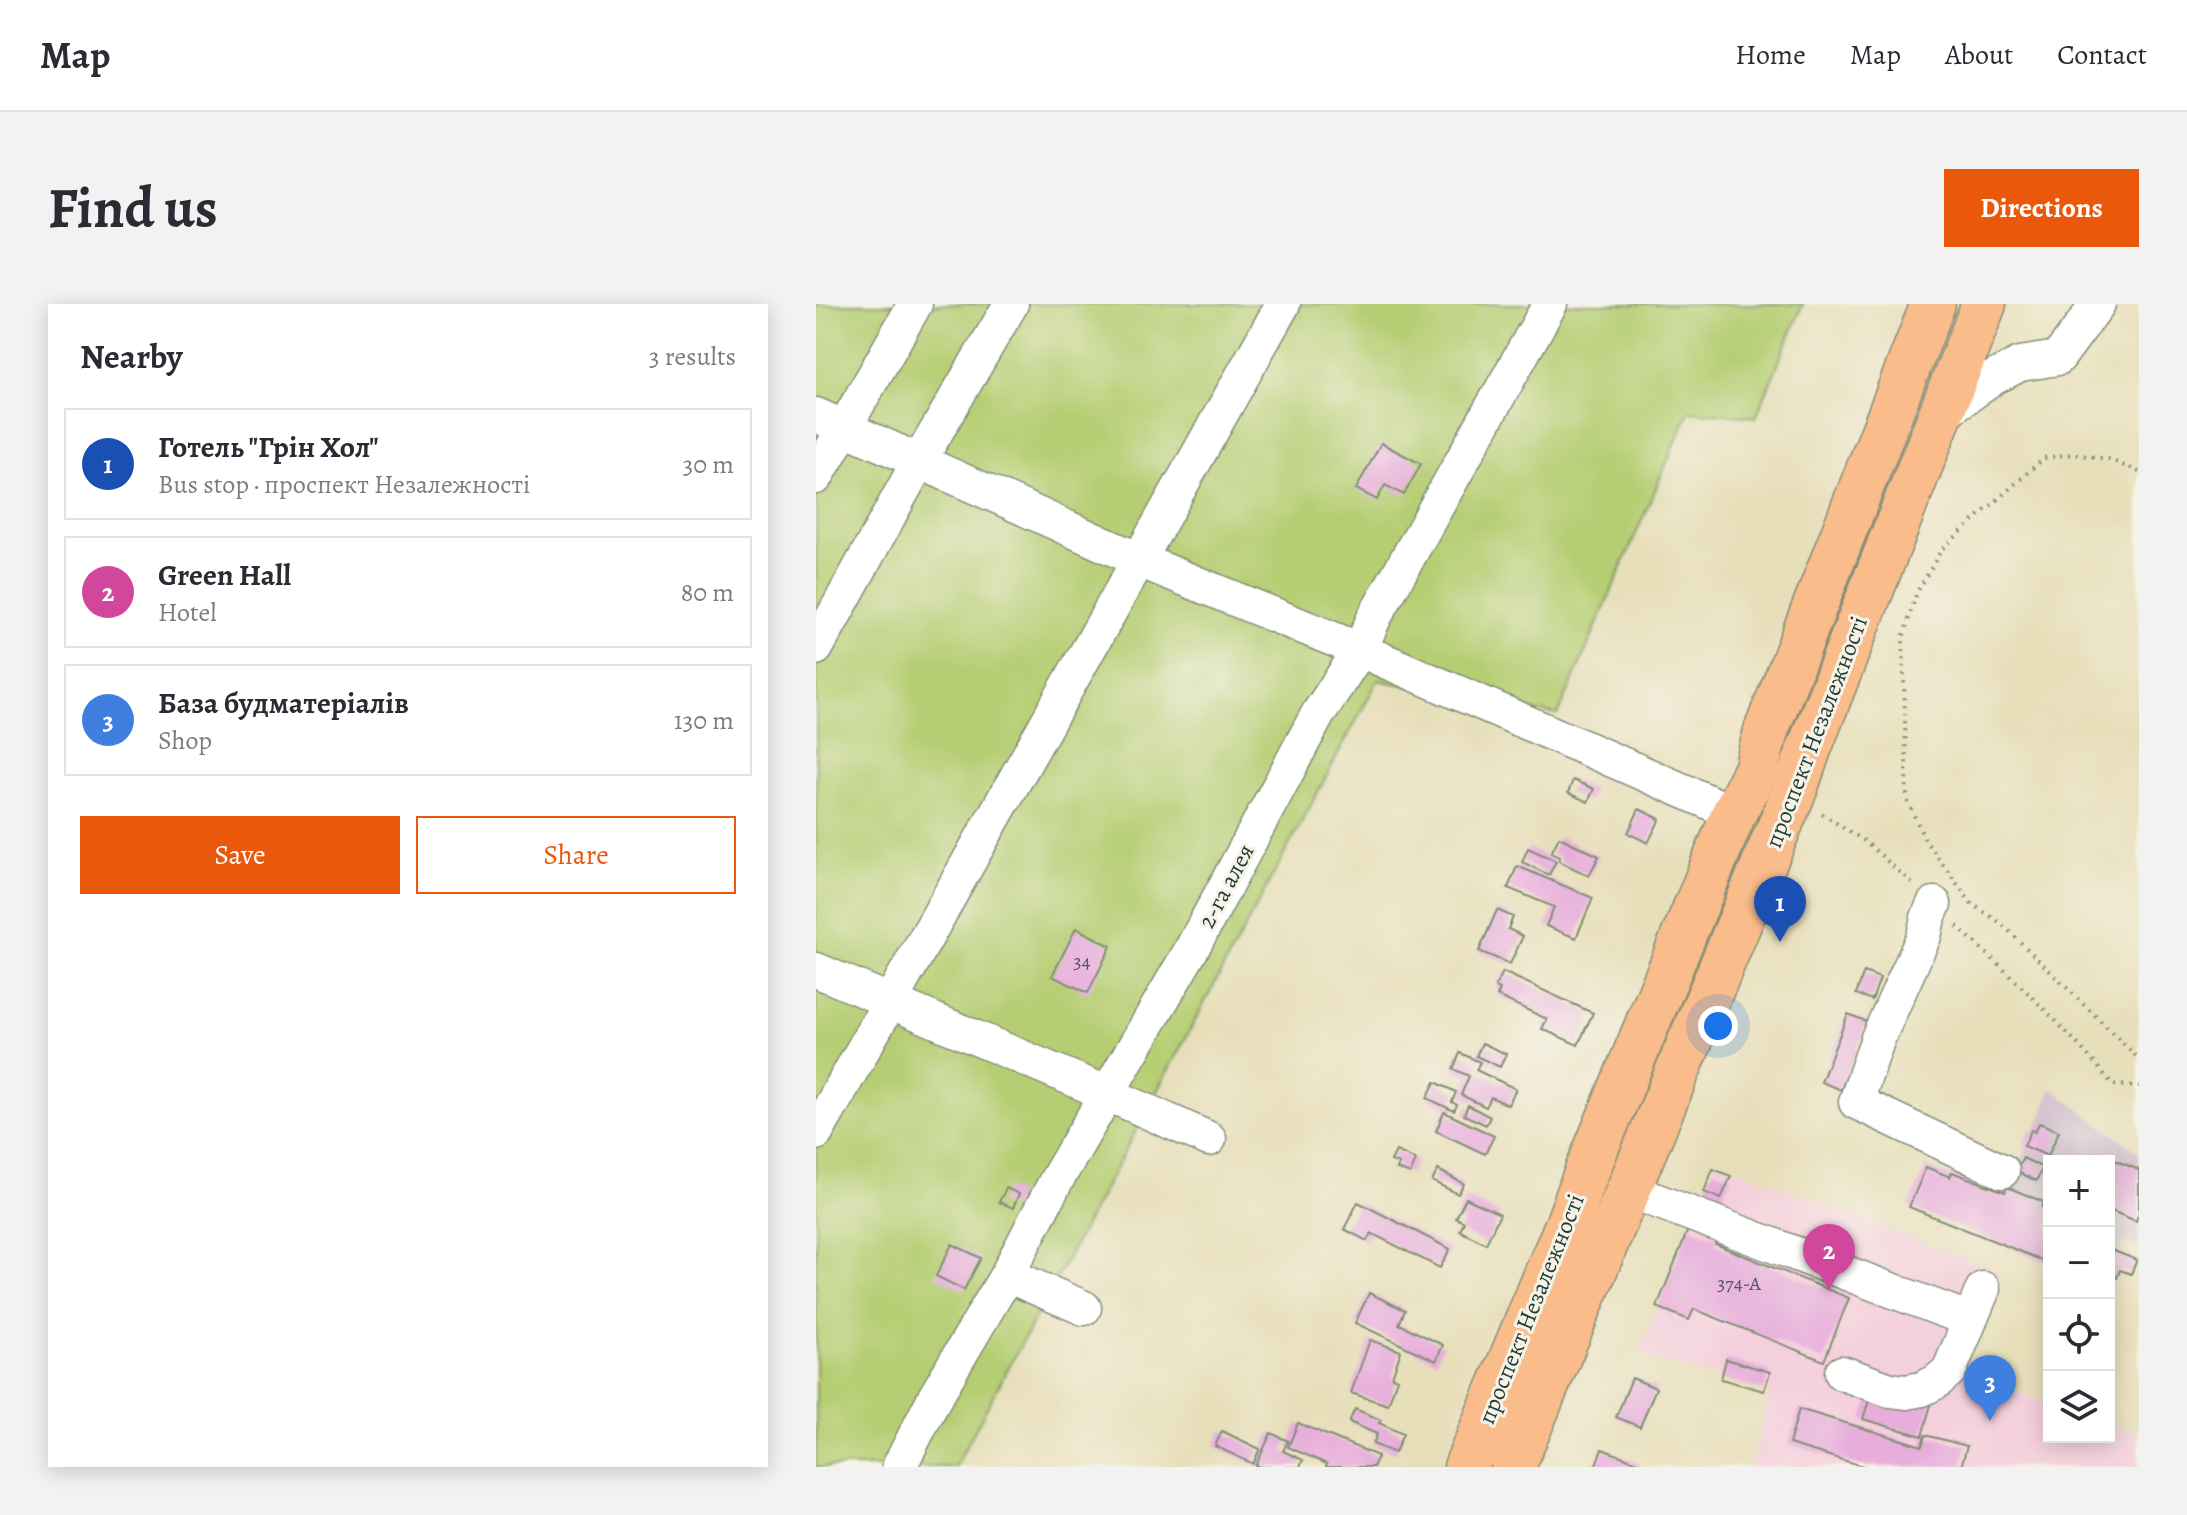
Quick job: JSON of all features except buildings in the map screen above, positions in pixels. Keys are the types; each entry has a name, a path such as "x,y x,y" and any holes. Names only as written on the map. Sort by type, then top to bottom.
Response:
{"main road":[{"name":"проспект Незалежності","path":"1466,1467 1734,813 1756,770 1766,731 1933,304"},
{"name":"проспект Незалежності","path":"1513,1467 1791,799 1984,304"},
{"path":"1897,398 1940,415"},
{"path":"1766,731 1809,749"},
{"path":"1543,1282 1583,1298"}],"street":[{"path":"816,477 830,422 915,304"},
{"path":"816,648 919,461 1011,304"},
{"path":"816,1133 1283,304"},
{"name":"2-га алея","path":"899,1467 1057,1179 1190,952 1318,714 1360,650 1389,591 1550,304"},
{"path":"1940,415 1993,378 2020,364 2058,358 2098,304"},
{"path":"830,422 1139,560 1360,650 1734,813"},
{"path":"1934,904 1924,936 1878,1038 1856,1102 2002,1171"},
{"path":"816,970 1209,1139"},
{"path":"1628,1190 1976,1304 1949,1371 1936,1382 1906,1392 1890,1390 1842,1373"},
{"path":"1007,1275 1084,1308"}],"path":[{"path":"2139,472 2108,459 2074,454 2044,458 1942,549 1917,592 1903,638 1907,800 1925,840 1972,904 2002,924 2139,1059"},
{"path":"1791,799 1817,811 1866,842 2039,1003 2113,1085 2139,1086"}],"shaded area":[{"path":"2052,1089 2139,1153 2139,1248 2123,1241 2117,1252 2137,1260 2131,1274 2121,1270 2115,1277 2115,1155 2043,1155 2043,1261 1909,1207 1926,1167 1950,1177 1952,1172 2005,1192 2023,1158 2031,1130 2035,1131"},
{"path":"1716,1161 2001,1273 1959,1374 2043,1401 2043,1443 2115,1443 2115,1425 2139,1433 2139,1467 1751,1467 1770,1393 1638,1355"}],"green space":[{"path":"816,304 1803,304 1756,417 1689,411 1558,715 1378,680 955,1467 816,1467"},
{"path":"1901,441 1909,442 1795,726 1793,721"}],"place":[{"name":"Готель \"Грін Хол\"","path":"1780,942"},
{"name":"Green Hall","path":"1829,1290"},
{"name":"База будматеріалів","path":"1990,1421"}]}
